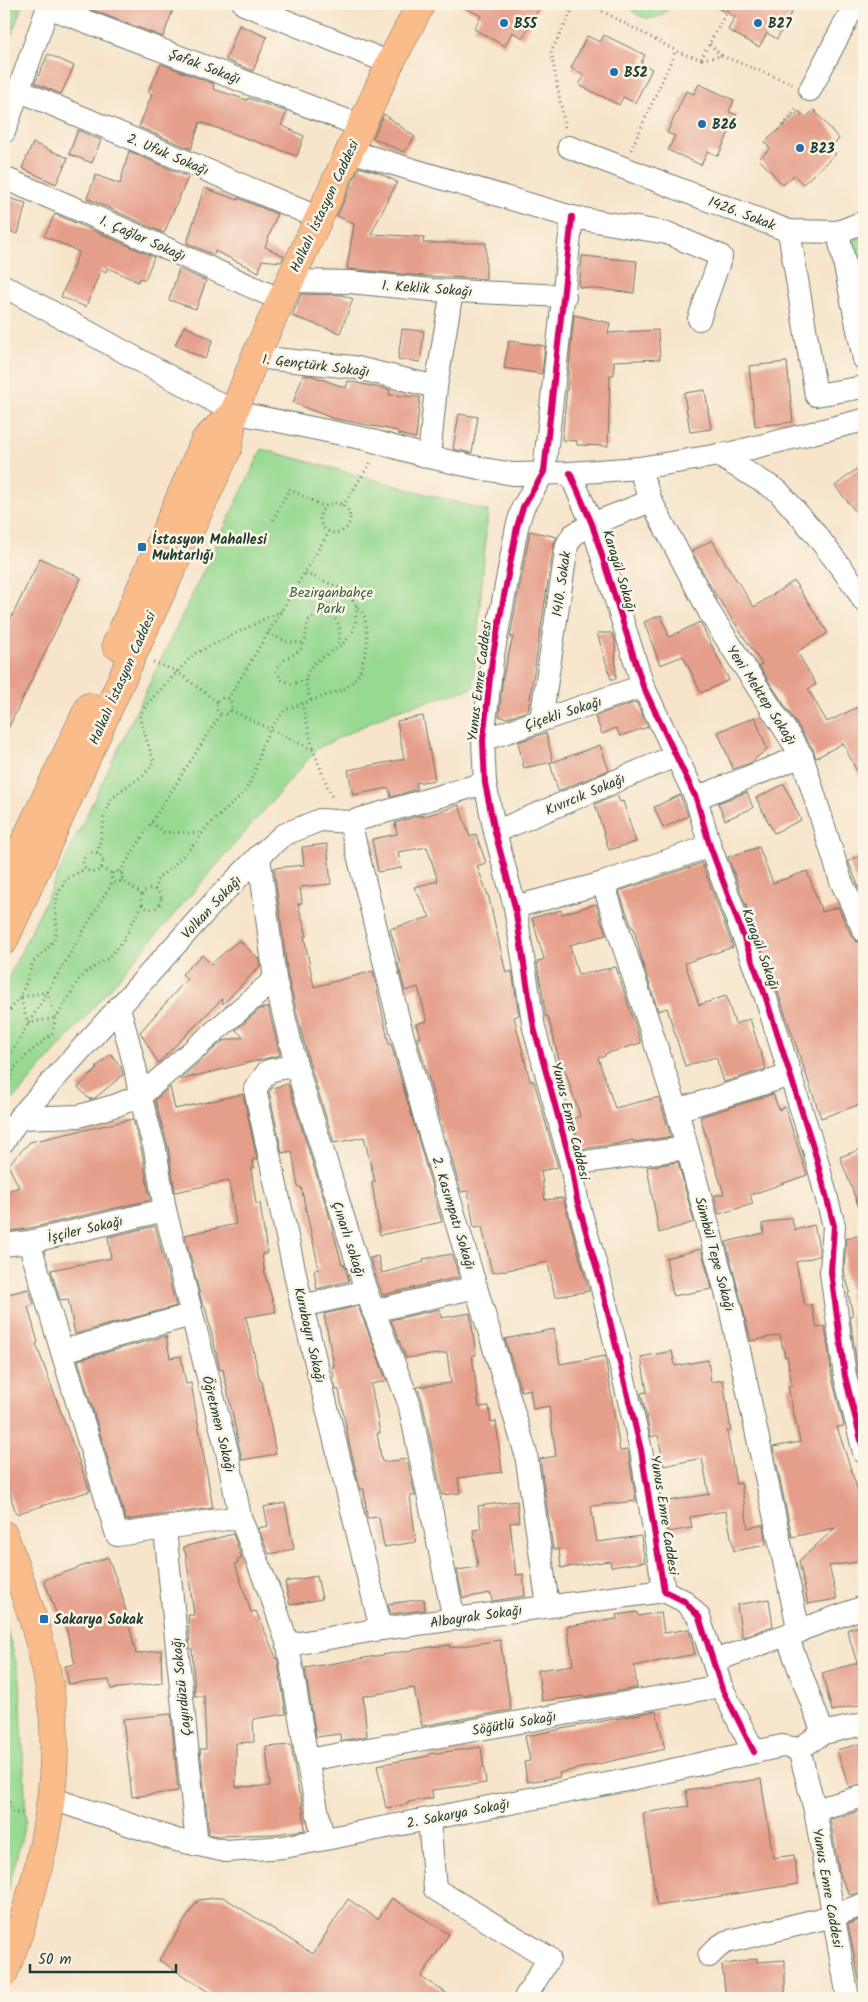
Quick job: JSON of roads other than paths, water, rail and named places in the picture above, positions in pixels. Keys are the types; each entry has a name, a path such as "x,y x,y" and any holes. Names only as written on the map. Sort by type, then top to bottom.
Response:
{"main road":[{"name":"Halkalı İstasyon Caddesi","path":"4,941 132,654 228,448 234,412 255,357 390,63 421,4"},
{"name":"Halkalı İstasyon Caddesi","path":"4,884 91,703 205,440 234,412"},
{"path":"4,1535 26,1595 44,1662 53,1713 54,1762 50,1805 36,1876 18,1938 4,1973"}],"street":[{"path":"244,4 390,63"},
{"path":"810,90 855,4"},
{"path":"4,132 48,5"},
{"name":"Şafak Sokağı","path":"48,5 361,126"},
{"name":"2. Ufuk Sokağı","path":"18,90 318,218"},
{"name":"1426. Sokak","path":"569,147 624,166 789,231 838,232 864,222"},
{"path":"350,151 572,217 667,233 721,256 699,320"},
{"name":"1. Çağlar Sokağı","path":"4,178 114,225 285,291"},
{"path":"544,472 565,296 572,217"},
{"path":"789,231 816,395 864,387"},
{"path":"838,232 864,359"},
{"name":"1. Keklik Sokağı","path":"285,291 350,282 452,291 565,296"},
{"path":"4,286 234,412 382,444 428,457 513,474 639,468 718,455 864,420"},
{"path":"428,457 436,387 452,291"},
{"name":"1. Gençtürk Sokağı","path":"255,357 352,366 436,387"},
{"path":"718,455 778,491 814,532 855,586 864,601"},
{"name":"Yeni Mektep Sokağı","path":"639,468 651,501 711,615 802,756 841,881 864,931"},
{"name":"Yunus Emre Caddesi","path":"544,472 523,507 517,527 492,660 483,740 485,783 495,832 516,907 534,1028 571,1164 577,1200 600,1280 641,1450 664,1591 684,1601 699,1617 721,1686 754,1752"},
{"name":"Karagül Sokağı","path":"570,472 592,524 643,686 696,798 710,846 765,995 815,1153 834,1226 831,1272 845,1376 864,1452"},
{"name":"1410. Sokak","path":"541,720 567,544 573,535 592,524 651,501"},
{"name":"Çiçekli Sokağı","path":"483,740 643,686"},
{"name":"Kıvırcık Sokağı","path":"495,832 675,756"},
{"path":"696,798 802,756"},
{"name":"Volkan Sokağı","path":"4,1141 19,1118 215,901 259,856 283,835 320,820 346,822 485,783"},
{"name":"2. Kasımpatı Sokağı","path":"346,822 400,1026 526,1454 548,1606"},
{"path":"516,907 602,883 710,846"},
{"name":"Çınarlı sokağı","path":"259,856 275,979 296,1065 370,1301 409,1403 454,1619"},
{"name":"Sümbül Tepe Sokağı","path":"602,883 677,1110 730,1307 793,1634 823,1733"},
{"path":"19,1118 79,1116 140,1096 275,979"},
{"name":"Öğretmen Sokağı","path":"119,1007 135,1067 140,1096 155,1149 165,1210 227,1451 240,1517 276,1606 288,1645 307,1760 323,1839"},
{"name":"Kurubayır Sokağı","path":"296,1065 268,1071 255,1089 302,1306 381,1629"},
{"path":"677,1110 791,1075"},
{"path":"571,1164 686,1148"},
{"name":"İşçiler Sokağı","path":"4,1245 29,1242 165,1210"},
{"path":"29,1242 117,1536 240,1517"},
{"path":"302,1306 370,1301 476,1287"},
{"path":"62,1351 101,1342 150,1325 192,1315"},
{"name":"Çayırdüzü Sokağı","path":"165,1530 197,1845"},
{"name":"Albayrak Sokağı","path":"288,1645 381,1629 664,1591"},
{"path":"714,1661 864,1607"},
{"name":"Söğütlü Sokağı","path":"307,1760 721,1686"},
{"name":"2. Sakarya Sokağı","path":"50,1805 176,1840 226,1851 284,1847 754,1752 791,1748 823,1733 864,1724"},
{"name":"Yunus Emre Caddesi","path":"791,1748 814,1810 848,1998"},
{"path":"814,1810 864,1796"},
{"path":"429,1819 435,1889 549,1958 525,1998"},
{"path":"709,1956 726,1942 833,1916 864,1904"}],"place":[{"name":"B55","path":"504,23"},
{"name":"B27","path":"758,23"},
{"name":"B52","path":"614,72"},
{"name":"B26","path":"702,124"},
{"name":"B23","path":"800,148"},
{"name":"İstasyon Mahallesi Muhtarlığı","path":"142,547"},
{"name":"Sakarya Sokak","path":"44,1619"}],"park label":[{"name":"Bezirganbahçe Parkı","path":"331,600"}]}
